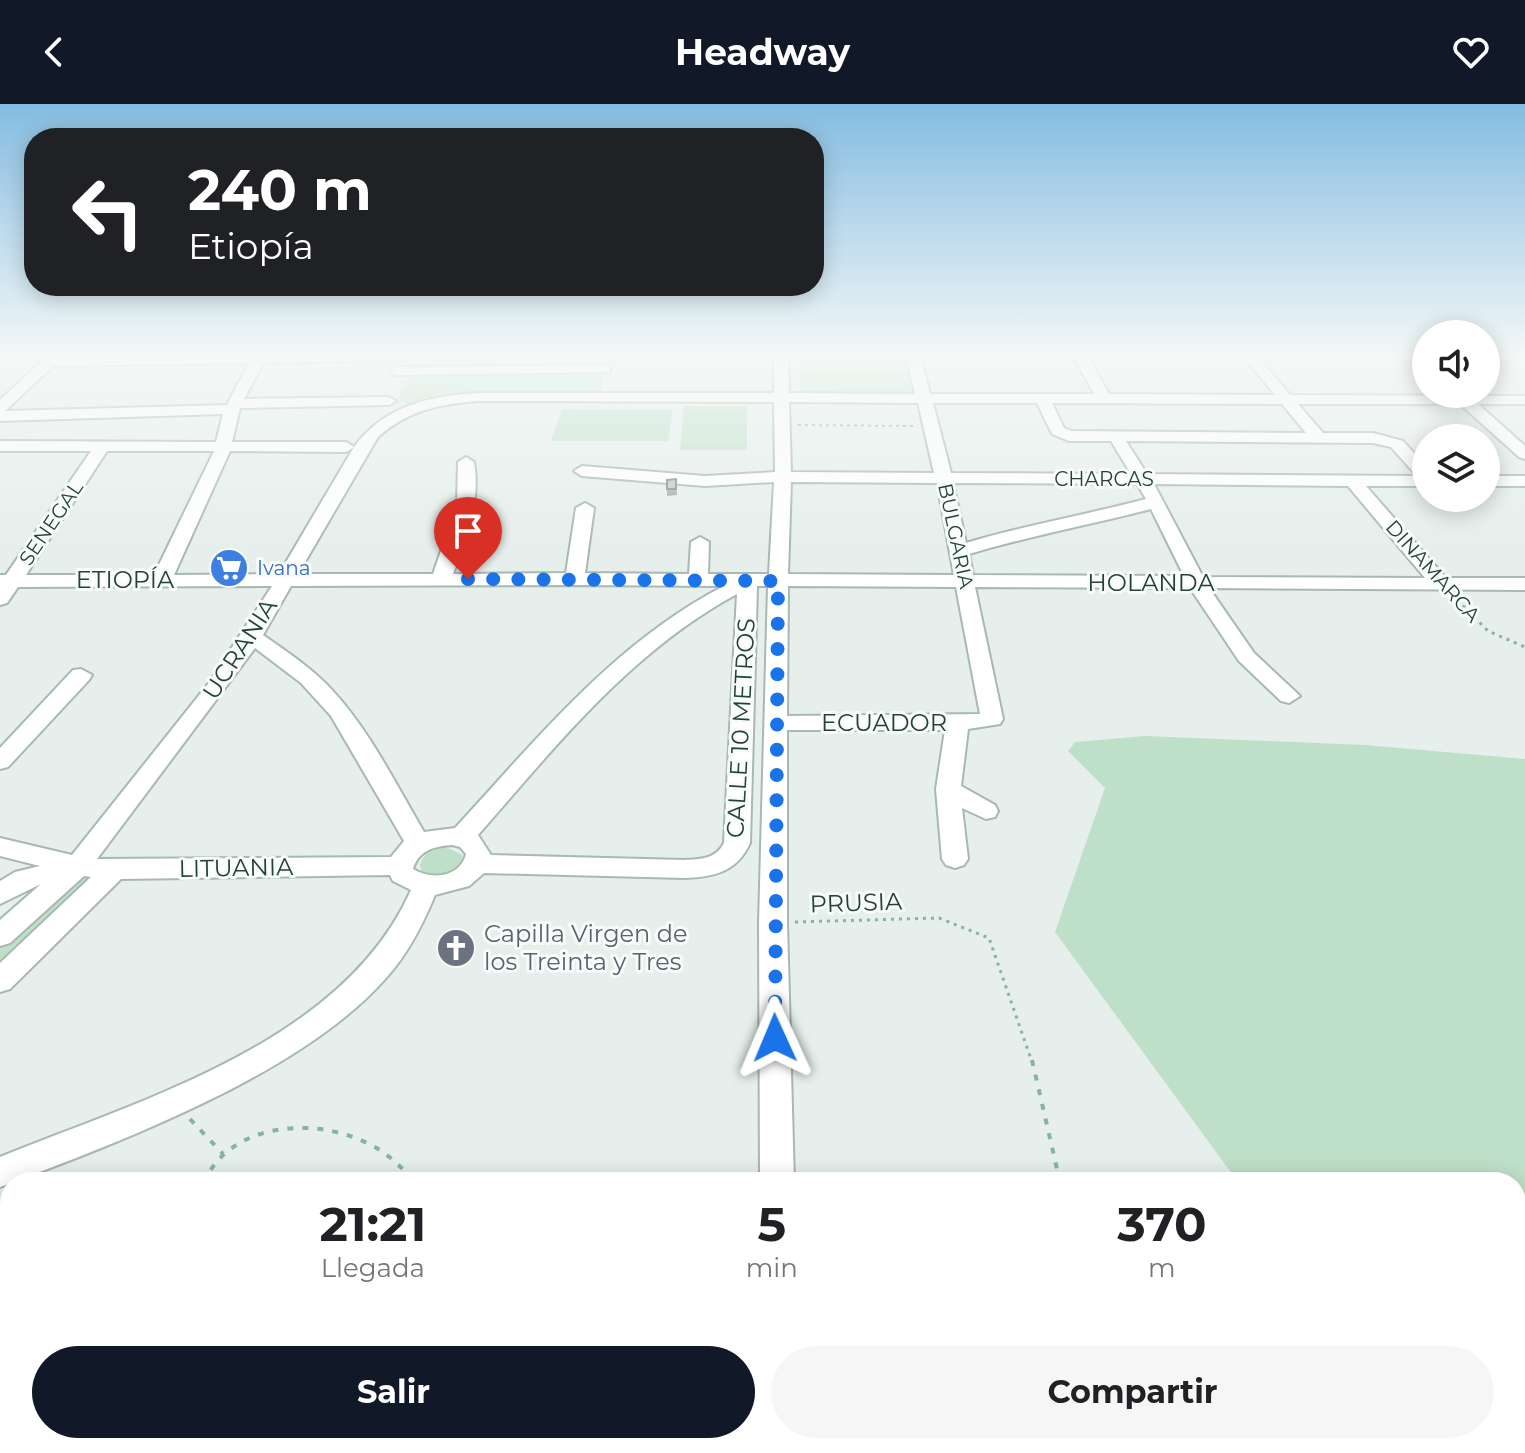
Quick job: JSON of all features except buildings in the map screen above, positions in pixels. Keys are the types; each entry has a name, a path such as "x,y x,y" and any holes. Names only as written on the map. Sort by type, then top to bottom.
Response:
{"street":[{"path":"161,581 223,447 231,418"},
{"name":"UCRANIA","path":"0,936 78,866 252,637 362,447 382,418"},
{"path":"777,1172 773,923 778,581 783,477 781,418"},
{"name":"BULGARIA","path":"927,418 944,478 992,719"},
{"path":"1053,418 1062,433 1116,437 1385,439 1397,444 1412,462"},
{"path":"1302,418 1318,437"},
{"path":"1485,418 1525,454"},
{"path":"1116,437 1156,502 1197,584 1246,657 1289,696"},
{"path":"0,446 346,447"},
{"name":"SENEGAL","path":"0,599 6,581 102,447"},
{"path":"441,579 464,505 470,475 466,462"},
{"name":"CHARCAS","path":"582,471 705,481 783,477 1353,481 1412,479"},
{"name":"DINAMARCA","path":"1353,481 1441,584"},
{"path":"1500,481 1525,481"},
{"path":"957,552 1036,528 1062,527 1156,502"},
{"path":"575,579 585,508"},
{"path":"698,581 700,542"},
{"name":"ETIOPÍA","path":"6,581 778,581"},
{"path":"461,838 624,666 688,613 747,581"},
{"name":"CALLE 10 METROS","path":"477,864 684,869 713,867 730,856 737,843 747,581"},
{"name":"HOLANDA","path":"778,581 1525,584"},
{"path":"252,637 294,666 325,695 360,745 417,842"},
{"path":"0,762 81,675"},
{"name":"ECUADOR","path":"775,723 957,723 992,719"},
{"path":"955,859 948,789 957,723"},
{"path":"948,789 986,811"},
{"path":"429,837 461,838 476,847 477,864 464,878 426,885 407,879 399,866 417,842 429,837"},
{"name":"LITUANIA","path":"0,847 78,866 114,870 399,866"},
{"path":"0,894 24,879 78,866"},
{"path":"0,981 80,907 114,870"},
{"path":"0,1172 171,1100 277,1048 323,1019 371,976 384,960 410,921 426,885"}],"path":[{"path":"782,425 929,426"},
{"name":"DINAMARCA","path":"1441,584 1488,631 1525,647"},
{"name":"PRUSIA","path":"773,923 939,918 989,938 1030,1052 1058,1172"},
{"path":"171,1100 223,1154"},
{"path":"210,1172 231,1145 269,1131 297,1127 355,1135 384,1150 405,1172"}],"green space":[{"path":"559,418 672,418 668,441 551,441"},
{"path":"683,418 747,418 747,450 680,450"},
{"path":"1145,736 1365,745 1525,759 1525,1172 1231,1172 1055,932 1105,788 1068,751 1075,742"},
{"path":"446,847 462,855 461,867 445,876 422,872 420,865 424,857 433,850"},
{"path":"77,879 90,879 0,975 0,948"}],"place":[{"name":"Ivana","path":"229,568"},
{"name":"Capilla Virgen de los Treinta y Tres","path":"456,948"}],"route":[{"path":"468,579 778,581 773,923 775,1038"}]}
